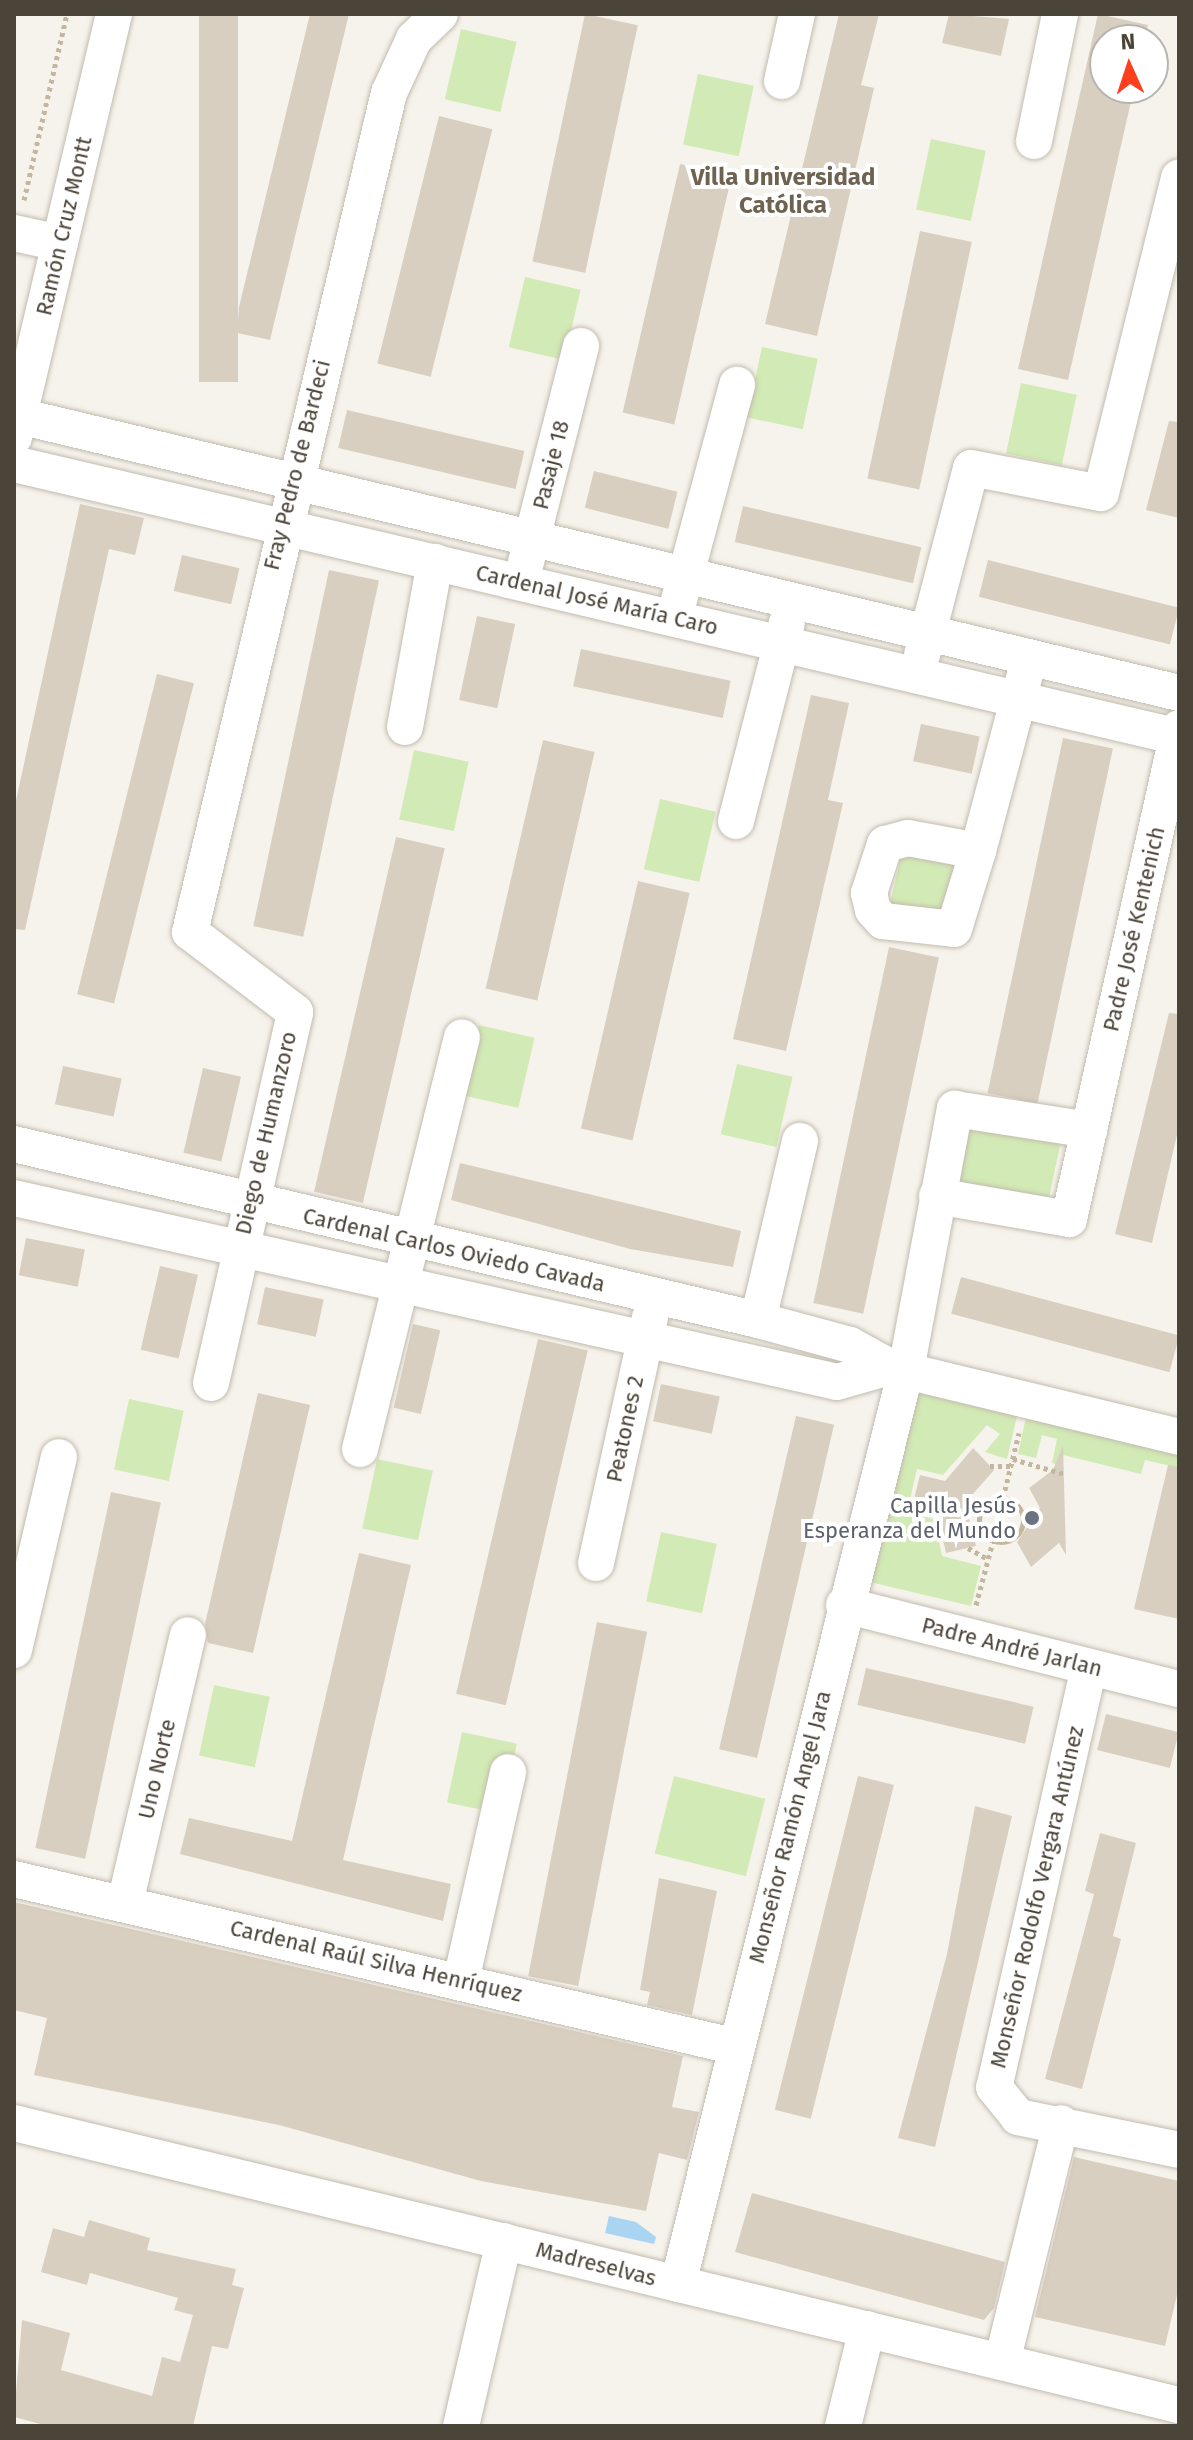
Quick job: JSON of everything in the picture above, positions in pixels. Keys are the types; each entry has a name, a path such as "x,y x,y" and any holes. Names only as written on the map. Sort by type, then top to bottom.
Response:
{"street":[{"name":"Ramón Cruz Montt","path":"16,427 114,14"},
{"name":"Fray Pedro de Bardeci","path":"190,932 281,526 389,93 414,39 440,14"},
{"path":"782,81 797,14"},
{"path":"1034,141 1060,14"},
{"path":"916,676 971,468 1101,493 1179,178"},
{"path":"15,233 60,243"},
{"name":"Pasaje 18","path":"521,582 581,346"},
{"path":"674,619 737,385"},
{"name":"Cardenal José María Caro","path":"16,427 292,482 1179,693"},
{"name":"Cardenal José María Caro","path":"14,464 1019,700 1178,734"},
{"path":"405,727 435,562"},
{"path":"736,821 793,602"},
{"path":"978,851 1029,658"},
{"name":"Padre José Kentenich","path":"937,1196 1069,1219 1178,734"},
{"name":"Diego de Humanzoro","path":"190,932 295,1012 248,1203 211,1383"},
{"path":"360,1449 398,1284 462,1037"},
{"path":"898,1369 955,1109 1089,1130"},
{"path":"758,1320 800,1141"},
{"name":"Cardenal Carlos Oviedo Cavada","path":"14,1144 248,1203 758,1320 850,1345 898,1369 1179,1437"},
{"name":"Cardenal Carlos Oviedo Cavada","path":"14,1198 837,1382 898,1369"},
{"name":"Peatones 2","path":"596,1563 656,1296"},
{"name":"Monseñor Ramón Angel Jara","path":"678,2284 844,1605 898,1369"},
{"path":"14,1650 59,1457"},
{"name":"Padre André Jarlan","path":"844,1605 1179,1689"},
{"name":"Uno Norte","path":"125,1903 188,1635"},
{"name":"Monseñor Rodolfo Vergara Antúnez","path":"1061,2123 1018,2117 994,2087 1089,1667"},
{"path":"461,1981 508,1772"},
{"name":"Cardenal Raúl Silva Henríquez","path":"14,1879 737,2047"},
{"name":"Madreselvas","path":"14,2123 1179,2405"},
{"path":"1002,2362 1061,2123 1179,2150"},
{"path":"461,2426 504,2241"},
{"path":"843,2426 867,2329"}],"path":[{"path":"15,233 67,14"},
{"path":"1003,1498 1016,1504 1022,1525 1007,1541 993,1541 982,1532 980,1512 1003,1498 1028,1400"},
{"path":"990,1466 1012,1462 1064,1474"},
{"path":"966,1636 993,1541"},
{"path":"968,1548 988,1559"}],"green space":[{"path":"461,29 517,42 500,112 445,99"},
{"path":"698,74 754,86 739,156 683,144"},
{"path":"931,139 986,151 971,221 916,209"},
{"path":"525,277 581,290 564,360 509,347"},
{"path":"762,347 818,359 803,429 747,417"},
{"path":"1021,383 1077,395 1062,465 1006,453"},
{"path":"414,750 469,762 454,831 399,819"},
{"path":"660,799 716,812 699,882 644,869"},
{"path":"902,852 958,865 941,935 886,922"},
{"path":"479,1025 535,1038 518,1108 463,1095"},
{"path":"737,1064 793,1077 776,1147 721,1134"},
{"path":"969,1122 1061,1142 1047,1206 955,1187"},
{"path":"914,1392 1017,1416 1007,1459 985,1452 1000,1434 987,1425 943,1475 917,1469 907,1512 934,1519 942,1556 981,1566 971,1606 870,1582"},
{"path":"129,1399 184,1411 169,1481 114,1469"},
{"path":"1026,1417 1179,1453 1179,1468 1145,1460 1141,1474 1063,1455 1061,1466 1052,1463 1057,1439 1042,1435 1036,1458 1018,1454"},
{"path":"377,1459 433,1471 418,1540 362,1528"},
{"path":"661,1532 717,1544 702,1613 646,1601"},
{"path":"214,1685 270,1697 255,1767 199,1755"},
{"path":"462,1732 517,1744 502,1814 447,1802"},
{"path":"674,1776 765,1799 746,1876 655,1854"}],"water":[{"path":"609,2216 636,2222 656,2237 654,2244 605,2233"}],"building":[{"path":"199,14 238,14 238,382 199,382"},
{"path":"310,14 349,14 270,340 237,333 239,307"},
{"path":"585,14 638,25 585,273 532,261"},
{"path":"839,14 879,14 861,85 874,88 817,336 765,324"},
{"path":"949,14 1009,19 1001,56 942,43"},
{"path":"1098,14 1143,24 1096,24"},
{"path":"1089,54 1089,104 1130,104 1068,380 1018,369"},
{"path":"439,116 492,129 431,377 377,363"},
{"path":"680,164 732,176 674,424 623,412"},
{"path":"920,231 972,242 919,489 867,478"},
{"path":"347,410 524,451 516,489 338,448"},
{"path":"1169,421 1179,422 1179,518 1146,510"},
{"path":"594,471 677,492 668,529 585,508"},
{"path":"80,504 144,518 135,555 109,549 25,930 14,929 14,810"},
{"path":"743,506 921,547 913,583 735,542"},
{"path":"182,555 239,568 231,604 174,591"},
{"path":"988,560 1179,608 1170,645 979,597"},
{"path":"329,570 379,581 303,937 253,926"},
{"path":"477,616 515,624 497,708 459,700"},
{"path":"581,649 731,681 723,718 573,686"},
{"path":"157,674 194,683 114,1003 77,994"},
{"path":"811,695 849,703 828,800 843,803 786,1051 733,1039"},
{"path":"921,724 980,736 972,774 913,761"},
{"path":"1063,738 1113,749 1037,1104 988,1093"},
{"path":"543,740 595,752 537,1000 486,988"},
{"path":"396,837 445,848 363,1203 314,1192"},
{"path":"638,881 690,893 633,1140 581,1128"},
{"path":"889,947 939,958 863,1314 813,1303"},
{"path":"1169,1013 1179,1014 1179,1126 1152,1243 1115,1234"},
{"path":"63,1066 122,1078 114,1117 55,1104"},
{"path":"203,1068 241,1077 221,1162 183,1153"},
{"path":"460,1163 741,1231 733,1267 630,1249 451,1200"},
{"path":"26,1238 85,1249 78,1287 19,1275"},
{"path":"160,1266 198,1275 179,1359 141,1350"},
{"path":"961,1277 1179,1335 1169,1372 951,1314"},
{"path":"265,1287 324,1299 316,1337 257,1324"},
{"path":"413,1324 440,1330 421,1414 394,1408"},
{"path":"538,1339 588,1350 506,1705 456,1694"},
{"path":"661,1384 720,1396 712,1434 653,1421"},
{"path":"258,1393 310,1405 253,1653 208,1643 205,1624"},
{"path":"796,1416 834,1425 757,1758 719,1749"},
{"path":"1063,1445 1066,1555 1059,1543 1031,1567 1017,1542 1040,1508 1029,1488 1053,1470"},
{"path":"973,1448 994,1470 965,1503 976,1546 946,1553 937,1512 912,1507 920,1475 945,1481"},
{"path":"1168,1465 1179,1467 1179,1619 1134,1609"},
{"path":"111,1492 161,1503 85,1859 35,1848"},
{"path":"359,1553 411,1565 343,1860 451,1884 443,1921 180,1854 189,1818 292,1841"},
{"path":"597,1622 647,1632 578,1986 528,1976"},
{"path":"866,1668 1034,1707 1025,1744 857,1705"},
{"path":"1106,1714 1179,1732 1170,1768 1097,1750"},
{"path":"858,1776 894,1785 811,2119 775,2110"},
{"path":"975,1806 1012,1816 935,2147 898,2138 947,1954"},
{"path":"1100,1833 1136,1843 1113,1936 1121,1939 1082,2089 1045,2079 1094,1894 1085,1891"},
{"path":"659,1878 717,1891 692,2015 647,2005 650,1992 640,1990"},
{"path":"14,1902 683,2056 672,2107 699,2112 687,2160 659,2153 646,2211 481,2181 279,2125 34,2075 47,2018 14,2010"},
{"path":"1074,2157 1179,2181 1179,2286 1165,2346 1035,2317"},
{"path":"752,2193 1005,2262 994,2308 984,2320 735,2252"},
{"path":"89,2220 150,2238 147,2250 236,2269 232,2285 244,2288 228,2349 212,2346 193,2426 48,2426 14,2417 22,2320 70,2333 61,2370 152,2396 162,2357 180,2362 193,2315 174,2310 178,2298 90,2273 87,2285 41,2272 53,2228 84,2237"}],"place":[{"name":"Capilla Jesús Esperanza del Mundo","path":"1032,1518"}],"district":[{"name":"Villa Universidad Católica","path":"783,192"}]}
